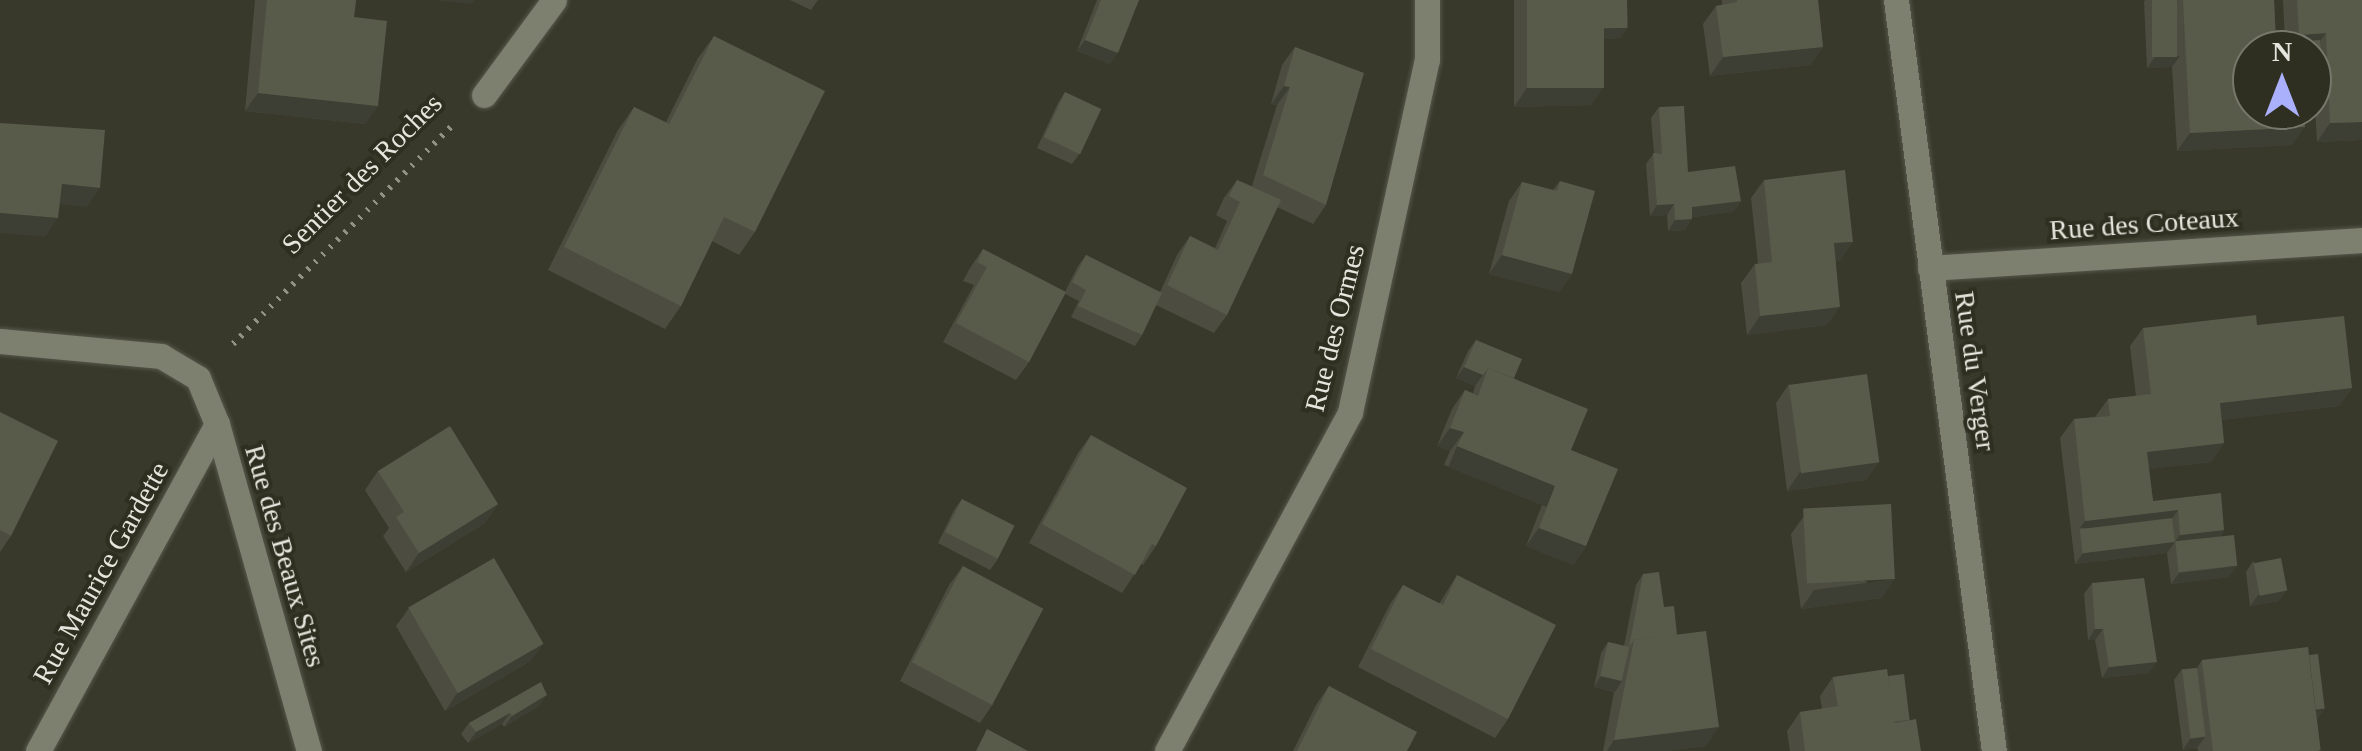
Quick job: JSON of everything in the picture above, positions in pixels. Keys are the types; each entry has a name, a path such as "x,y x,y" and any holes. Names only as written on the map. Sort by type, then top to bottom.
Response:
{"street":[{"name":"Sentier des Roches","path":"484,95 554,0"},
{"name":"Rue des Ormes","path":"1167,751 1350,412 1427,60 1427,0"},
{"name":"Rue du Verger","path":"1896,0 1994,751"},
{"name":"Rue des Coteaux","path":"1930,268 2362,240"},
{"path":"0,342 161,356 198,378"},
{"name":"Rue des Beaux Sites","path":"198,378 216,424 309,751"},
{"name":"Rue Maurice Gardette","path":"38,751 216,424"}],"path":[{"name":"Sentier des Roches","path":"198,378 484,95"}],"building":[{"path":"267,0 356,0 354,17 387,21 378,106 258,93"},
{"path":"1101,0 1139,0 1118,53 1085,40"},
{"path":"1527,0 1604,0 1604,88 1527,88"},
{"path":"1604,0 1627,0 1627,28 1604,28"},
{"path":"1737,0 1818,0 1823,47 1723,57 1716,6"},
{"path":"2152,0 2177,0 2177,57 2152,57"},
{"path":"2183,0 2274,0 2275,30 2232,30 2232,130 2248,130 2190,133"},
{"path":"2297,0 2362,0 2362,122 2332,123 2332,30 2299,30"},
{"path":"714,36 825,91 755,232 724,217 681,306 564,247 634,107 669,124"},
{"path":"1295,47 1364,73 1326,205 1263,175 1290,87 1284,86"},
{"path":"1065,92 1101,109 1080,154 1044,137"},
{"path":"1684,106 1688,172 1735,166 1741,201 1692,207 1692,219 1675,220 1674,204 1657,205 1653,153 1662,154 1659,107"},
{"path":"0,123 105,130 100,188 62,184 58,218 0,213"},
{"path":"1845,170 1853,242 1834,243 1840,307 1760,316 1755,264 1772,262 1764,180"},
{"path":"1237,180 1281,200 1227,315 1167,285 1190,236 1218,250 1240,202 1229,196"},
{"path":"1560,181 1595,191 1572,274 1502,255 1522,182 1557,191"},
{"path":"983,249 1066,292 1029,362 956,323 987,267 977,262"},
{"path":"1086,255 1162,293 1142,335 1078,306 1086,290 1072,282"},
{"path":"2256,315 2257,325 2344,316 2352,388 2220,403 2224,443 2147,452 2153,501 2221,493 2224,530 2180,535 2178,510 2085,521 2074,419 2110,416 2108,399 2151,394 2143,328"},
{"path":"1476,340 1522,359 1514,378 1488,368 1483,375 1464,367"},
{"path":"1488,368 1588,409 1571,450 1618,469 1586,546 1539,528 1555,486 1457,446 1464,432 1450,428 1465,390 1478,396"},
{"path":"1867,374 1879,462 1801,473 1789,385"},
{"path":"0,412 58,441 11,536 0,530"},
{"path":"450,426 498,504 419,553 396,517 404,512 378,471"},
{"path":"1091,435 1187,488 1156,546 1152,544 1135,575 1042,524"},
{"path":"962,499 1015,526 998,559 945,532"},
{"path":"1891,504 1895,579 1807,584 1803,509"},
{"path":"2172,518 2175,542 2083,553 2080,529"},
{"path":"2234,535 2237,566 2179,572 2175,541"},
{"path":"494,558 544,644 458,693 408,608"},
{"path":"2281,558 2287,590 2260,596 2254,563"},
{"path":"963,566 1043,609 992,705 912,662"},
{"path":"1659,572 1664,607 1674,606 1677,635 1634,640 1629,647 1643,574"},
{"path":"1457,575 1556,625 1508,719 1371,649 1403,585 1443,605"},
{"path":"2144,578 2157,662 2109,667 2103,629 2095,629 2092,583"},
{"path":"1706,631 1719,727 1614,740 1634,640"},
{"path":"1608,642 1629,647 1622,681 1600,676"},
{"path":"2308,647 2321,750 2213,751 2202,660"},
{"path":"2318,654 2325,709 2316,710 2309,655"},
{"path":"2197,668 2205,736 2191,738 2182,670"},
{"path":"1887,669 1895,723 1916,719 1921,751 1805,751 1800,712 1838,706 1833,677"},
{"path":"1904,674 1910,720 1894,722 1888,676"},
{"path":"541,682 547,695 512,716 510,713 476,732 469,723"},
{"path":"1329,686 1417,732 1407,751 1297,751"},
{"path":"987,729 1028,751 976,751"}]}
